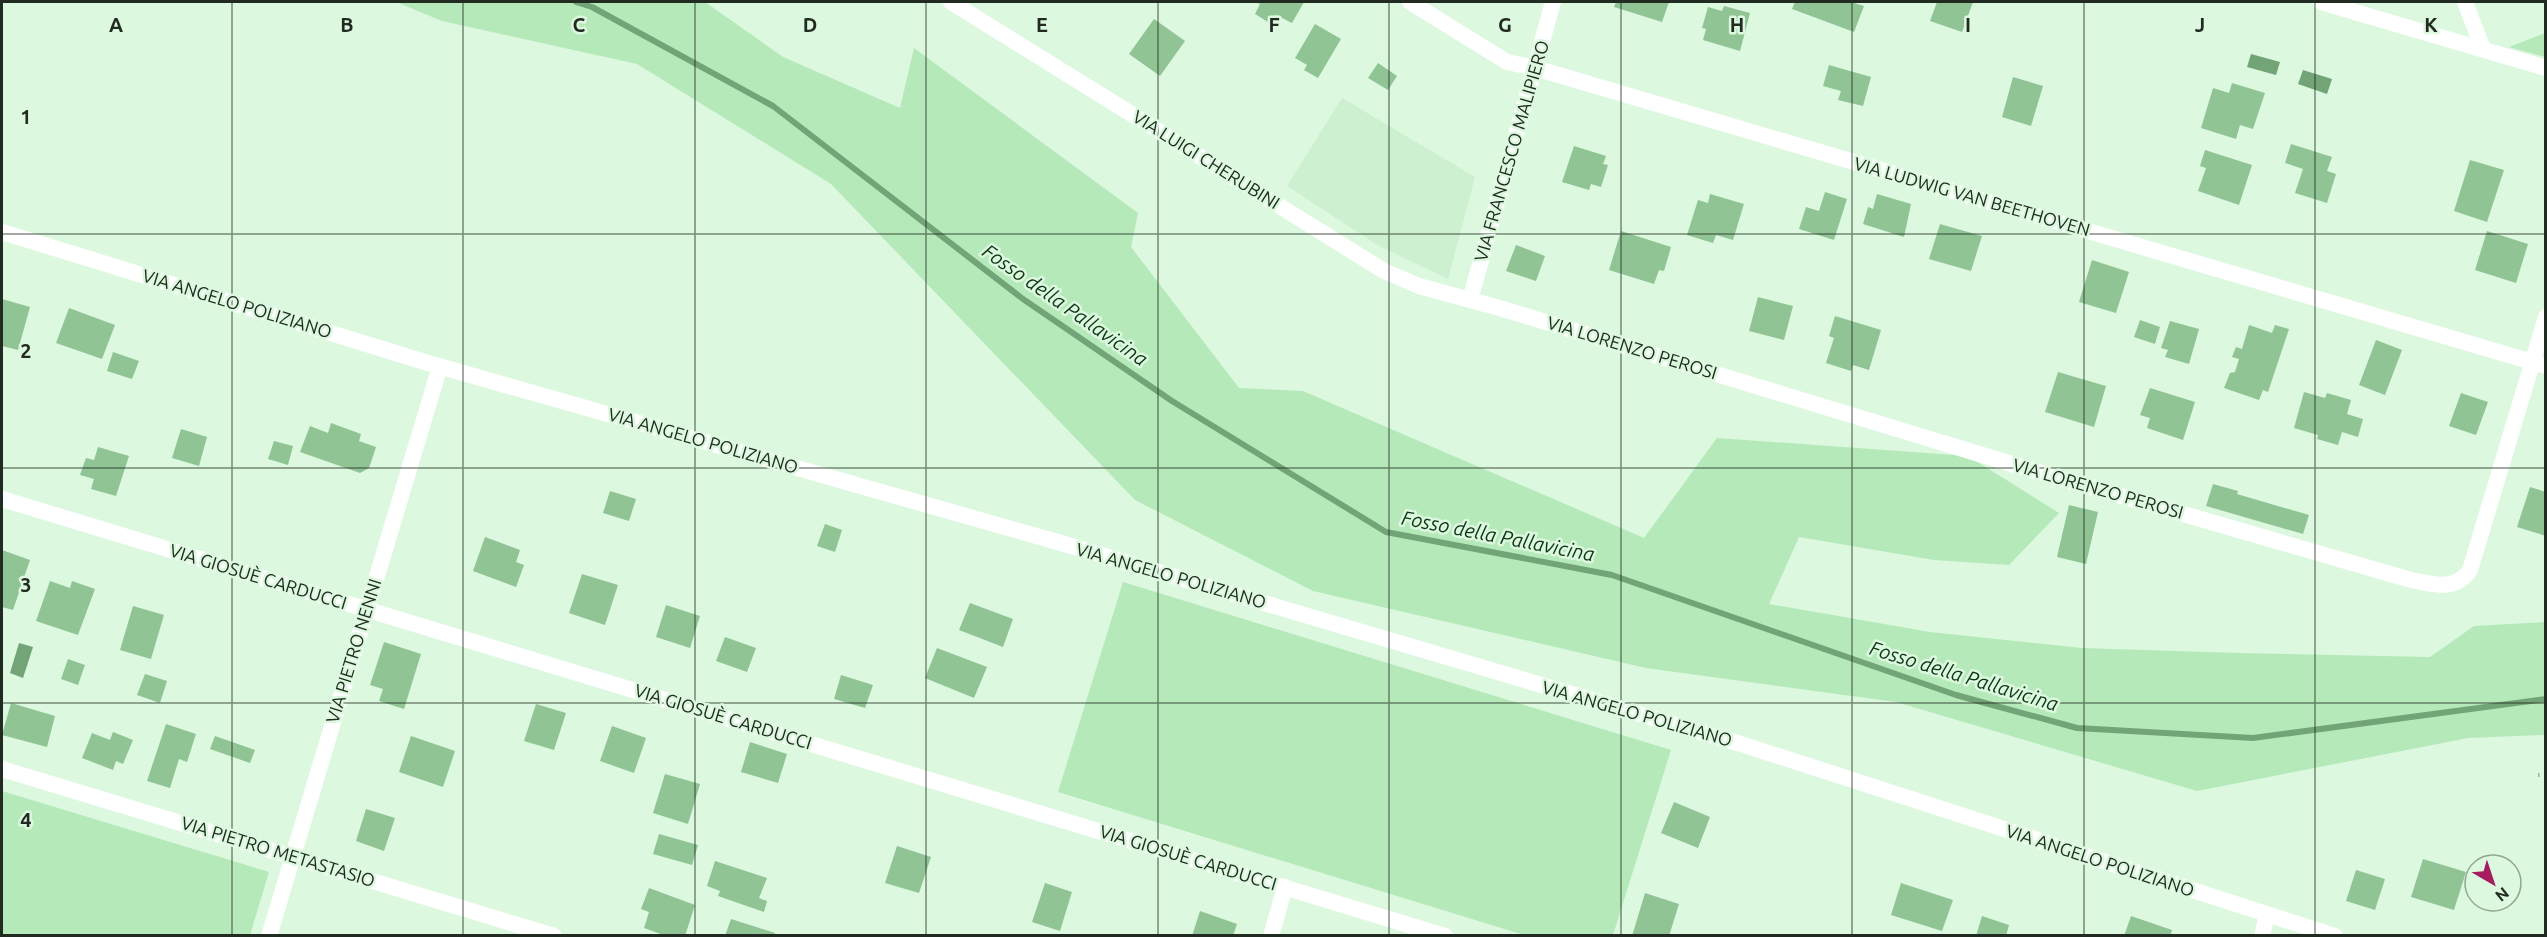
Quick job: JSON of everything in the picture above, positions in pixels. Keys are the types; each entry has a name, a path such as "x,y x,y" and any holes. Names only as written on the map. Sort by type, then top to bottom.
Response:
{"street":[{"name":"VIA LUIGI CHERUBINI","path":"951,2 1384,271 1419,286 1470,300"},
{"name":"VIA LUDWIG VAN BEETHOVEN","path":"1410,2 1507,62 1535,68 2539,364"},
{"name":"VIA FRANCESCO MALIPIERO","path":"1470,300 1553,2"},
{"path":"2321,2 2546,68"},
{"path":"2465,2 2483,49"},
{"name":"VIA ANGELO POLIZIANO","path":"2,232 440,366 1061,543 1742,744 2335,936"},
{"name":"VIA LORENZO PEROSI","path":"1470,300 2036,471 2411,580 2441,585 2457,582 2470,570 2539,364 2546,317"},
{"name":"VIA PIETRO NENNI","path":"269,936 440,366"},
{"name":"VIA GIOSUÈ CARDUCCI","path":"2,499 1445,936"},
{"name":"VIA PIETRO METASTASIO","path":"2,769 554,936"},
{"path":"1270,936 1285,887"},
{"path":"2262,936 2267,915"}],"path":[{"path":"2538,775 2546,775"}],"shaded area":[{"path":"396,2 705,2 783,57 900,108 914,48 1138,213 1131,247 1239,388 1303,391 1644,538 1717,438 1968,456 2059,513 2009,565 1934,560 1799,537 1769,604 1930,632 2082,648 2239,653 2430,657 2474,626 2545,622 2545,735 2468,738 2197,791 1896,702 1646,668 1313,591 1135,500 831,184 637,64 442,21"},
{"path":"2545,33 2545,57 2509,47"},
{"path":"2251,54 2280,62 2276,75 2247,67"},
{"path":"2303,70 2332,79 2327,94 2298,84"},
{"path":"1342,98 1475,177 1448,279 1379,246 1287,186"},
{"path":"1123,582 1671,750 1613,935 1524,935 1058,792"},
{"path":"19,643 33,647 23,678 10,673"},
{"path":"2,791 269,872 250,935 2,935"}],"building":[{"path":"1255,2 1304,2 1292,23 1276,15 1271,24 1255,14 1260,4"},
{"path":"1616,2 1669,2 1662,22 1614,7"},
{"path":"1795,2 1851,2 1864,6 1854,32 1792,9"},
{"path":"1937,2 1973,2 1962,32 1930,21"},
{"path":"1724,6 1750,13 1740,51 1703,40 1706,29 1702,28 1708,7 1722,11"},
{"path":"1154,19 1185,41 1160,76 1129,54"},
{"path":"1315,24 1341,39 1318,78 1304,70 1307,65 1295,58"},
{"path":"1378,63 1397,76 1388,90 1368,78"},
{"path":"1829,65 1871,77 1863,106 1838,100 1841,91 1823,86"},
{"path":"2013,77 2043,86 2031,126 2002,117"},
{"path":"2232,83 2265,93 2253,129 2240,125 2236,139 2201,128 2213,88 2229,93"},
{"path":"2291,144 2332,157 2327,171 2336,174 2327,203 2295,193 2303,169 2285,163"},
{"path":"1574,146 1606,156 1603,164 1608,165 1601,187 1591,184 1589,190 1562,182"},
{"path":"2205,150 2252,165 2239,205 2198,191 2206,168 2200,166"},
{"path":"2470,160 2504,170 2487,222 2454,211"},
{"path":"1825,192 1847,199 1834,240 1799,229 1806,207 1819,211"},
{"path":"1710,194 1744,204 1733,240 1716,235 1713,243 1687,235 1698,200 1708,203"},
{"path":"1877,194 1911,204 1904,237 1863,224 1868,207 1873,209"},
{"path":"1940,224 1982,236 1971,271 1929,259"},
{"path":"1621,231 1671,247 1664,271 1659,270 1654,284 1609,270"},
{"path":"2487,231 2528,244 2516,283 2475,270"},
{"path":"1516,245 1545,256 1536,281 1506,271"},
{"path":"2092,260 2129,272 2116,313 2079,302"},
{"path":"1758,297 1793,306 1784,340 1749,331"},
{"path":"2,299 30,307 18,350 2,346"},
{"path":"69,308 115,325 102,359 56,343"},
{"path":"1835,316 1881,330 1869,370 1853,365 1851,371 1826,363 1834,338 1829,336"},
{"path":"2140,320 2160,327 2155,344 2134,337"},
{"path":"2170,321 2199,329 2189,364 2165,357 2168,350 2161,348"},
{"path":"2249,325 2272,333 2275,325 2289,329 2268,392 2263,390 2259,400 2224,388 2230,373 2235,372 2239,359 2232,357 2236,347 2242,349"},
{"path":"2376,340 2402,350 2385,395 2359,385"},
{"path":"113,352 139,361 132,379 107,371"},
{"path":"2058,372 2106,386 2094,427 2045,412"},
{"path":"2150,388 2195,402 2183,440 2147,428 2150,418 2140,415"},
{"path":"2304,392 2325,398 2327,393 2351,400 2347,414 2363,419 2358,437 2342,432 2338,445 2317,439 2318,435 2294,428"},
{"path":"2461,393 2488,402 2476,435 2449,426"},
{"path":"331,423 361,434 359,441 376,447 369,468 360,473 300,452 310,426 328,433"},
{"path":"181,429 207,437 199,466 172,458"},
{"path":"274,441 293,446 288,465 268,459"},
{"path":"98,447 129,456 116,496 91,489 94,479 80,475 86,458 94,460"},
{"path":"2213,484 2238,491 2237,494 2309,515 2303,534 2206,506"},
{"path":"2530,487 2546,492 2546,536 2517,527"},
{"path":"610,491 636,499 629,521 603,513"},
{"path":"2069,505 2098,512 2086,564 2057,557"},
{"path":"825,524 842,530 835,552 817,546"},
{"path":"485,537 520,550 516,562 524,565 516,587 473,571"},
{"path":"2,550 30,560 13,610 2,607"},
{"path":"582,574 618,585 605,625 569,613"},
{"path":"50,581 70,588 72,581 95,589 78,635 36,621"},
{"path":"970,603 1013,619 1003,647 959,630"},
{"path":"666,605 700,616 690,648 656,637"},
{"path":"133,606 164,615 151,659 120,650"},
{"path":"725,637 756,648 747,672 716,661"},
{"path":"384,642 421,654 404,709 379,701 383,689 370,685"},
{"path":"937,648 987,667 974,698 925,678"},
{"path":"68,659 85,665 78,685 61,679"},
{"path":"145,674 167,681 160,703 137,695"},
{"path":"841,675 873,685 865,708 834,699"},
{"path":"11,703 55,716 47,747 2,735"},
{"path":"536,704 566,713 554,750 524,741"},
{"path":"166,724 196,734 187,762 179,759 170,788 147,781"},
{"path":"612,726 646,738 634,773 600,761"},
{"path":"113,732 133,740 123,764 116,761 113,770 82,758 92,733 110,740"},
{"path":"215,736 255,750 250,763 210,749"},
{"path":"411,736 455,751 443,787 399,772"},
{"path":"750,742 787,754 778,783 741,772"},
{"path":"665,774 700,784 688,824 653,813"},
{"path":"1674,802 1710,817 1698,848 1661,833"},
{"path":"366,809 395,818 384,851 356,841"},
{"path":"659,834 698,845 692,865 653,854"},
{"path":"897,846 931,857 919,893 885,883"},
{"path":"2423,859 2463,871 2463,882 2454,910 2411,897"},
{"path":"715,861 767,878 759,898 767,901 764,912 718,896 720,891 707,886"},
{"path":"2356,870 2385,879 2375,910 2346,901"},
{"path":"1045,883 1072,892 1060,931 1032,922"},
{"path":"1901,883 1953,900 1942,931 1891,915"},
{"path":"649,888 695,905 685,936 666,936 644,928 649,912 641,909"},
{"path":"1645,893 1679,904 1669,936 1632,936"},
{"path":"1200,911 1237,924 1233,936 1192,936"},
{"path":"1982,916 2009,925 2006,936 1976,936"},
{"path":"2131,916 2172,930 2170,936 2124,936"},
{"path":"731,919 775,933 774,936 725,936"}],"waterway":[{"name":"Fosso della Pallavicina","path":"576,2 592,7 773,106 1023,299 1172,401 1386,532 1612,575 1956,695 2077,728 2253,738 2546,699"}]}
